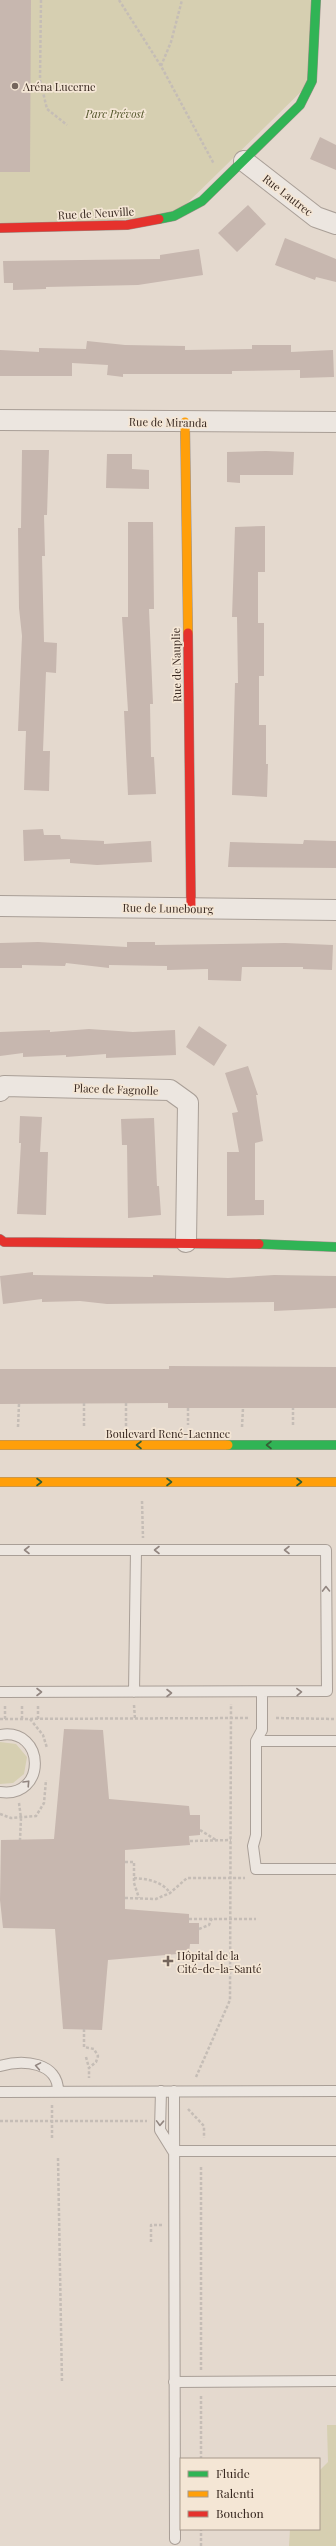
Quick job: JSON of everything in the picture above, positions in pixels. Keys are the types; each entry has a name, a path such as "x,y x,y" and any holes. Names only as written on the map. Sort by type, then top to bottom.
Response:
{"street":[{"name":"Rue de Neuville","path":"0,228 127,225 174,216 202,201 300,105 312,81 316,0"},
{"name":"Rue Lautrec","path":"244,161 316,217 336,224"},
{"name":"Rue de Miranda","path":"0,420 336,422"},
{"name":"Rue de Nauplie","path":"185,422 191,908"},
{"name":"Rue de Lunebourg","path":"0,906 336,910"},
{"name":"Place de Fagnolle","path":"0,1091 4,1086 170,1090 188,1103 186,1242"},
{"path":"0,1239 4,1242 186,1242 336,1247"},
{"name":"Boulevard René-Laennec","path":"0,1445 336,1445"},
{"path":"0,1482 336,1482"}],"lane":[{"path":"0,1550 326,1550 327,1691 262,1693 0,1692"},
{"path":"134,1692 136,1550"},
{"path":"262,1693 262,1730 256,1742 256,1835 253,1846 256,1869 336,1869"},
{"path":"0,1735 13,1735 25,1740 33,1751 36,1764 32,1777 24,1787 12,1792 0,1792"},
{"path":"256,1742 336,1741"},
{"path":"0,2066 42,2066 50,2070 57,2078 58,2092"},
{"path":"161,2091 160,2130 173,2151"},
{"path":"174,2091 175,2539"},
{"path":"0,2092 336,2091"},
{"path":"173,2151 336,2151"},
{"path":"174,2382 336,2381"}],"path":[{"path":"41,0 40,80 47,109 68,125"},
{"path":"119,0 161,66 212,162 226,177"},
{"path":"161,66 171,42 182,0"},
{"path":"126,1403 126,1431"},
{"path":"18,1431 17,1409 19,1404"},
{"path":"84,1404 84,1431"},
{"path":"188,1408 188,1432"},
{"path":"242,1431 243,1408"},
{"path":"293,1408 293,1431"},
{"path":"142,1496 142,1529"},
{"path":"196,2078 230,2000 231,1718"},
{"path":"0,1719 252,1718"},
{"path":"273,1718 336,1719"},
{"path":"20,1840 21,1818"},
{"path":"200,1830 216,1841"},
{"path":"190,1841 231,1840"},
{"path":"125,1862 134,1862 134,1878 140,1898"},
{"path":"134,1878 147,1879 166,1887 170,1893"},
{"path":"125,1898 156,1899 170,1893 188,1878 248,1878"},
{"path":"199,1929 209,1925 212,1918"},
{"path":"189,1919 256,1919"},
{"path":"84,2029 84,2047 94,2049 98,2056 96,2062 89,2068"},
{"path":"86,2057 89,2068 89,2078"},
{"path":"52,2103 52,2138"},
{"path":"184,2104 204,2126"},
{"path":"0,2121 154,2121"},
{"path":"58,2158 62,2383"},
{"path":"201,2160 201,2372"},
{"path":"151,2242 151,2225 174,2225"},
{"path":"201,2392 201,2458"},
{"path":"201,2530 201,2546"}],"green space":[{"name":"Parc Prévost","path":"0,0 316,0 312,81 174,216 0,228"},
{"path":"0,1742 16,1744 27,1757 24,1774 13,1783 0,1784"},
{"path":"327,2425 336,2425 336,2546 289,2546 290,2530 320,2530 320,2470 328,2462"}],"building":[{"name":"Aréna Lucerne","path":"0,0 31,0 30,172 0,172"},
{"path":"320,137 336,145 336,170 310,159"},
{"path":"248,205 266,224 237,252 218,233"},
{"path":"285,238 336,259 336,282 316,277 315,280 275,265"},
{"path":"199,249 203,275 138,285 46,287 46,289 13,290 13,283 4,283 3,261 160,259 160,255"},
{"path":"87,341 125,345 185,346 185,350 252,349 252,345 291,345 291,352 333,350 334,377 300,378 300,370 232,371 232,374 123,374 123,377 107,375 108,365 72,363 72,376 0,376 0,350 39,352 39,348 86,349"},
{"path":"22,450 49,450 47,515 44,515 45,556 42,556 44,642 57,643 56,673 46,672 43,751 50,751 49,791 24,790 26,731 18,731 22,636 19,608 18,528 21,528"},
{"path":"227,452 294,452 293,475 240,475 240,483 227,482"},
{"path":"107,454 132,454 132,469 149,470 149,489 106,488"},
{"path":"128,522 153,522 154,609 149,609 153,704 150,704 151,757 154,757 156,794 128,795 124,711 128,711 122,617 128,617"},
{"path":"265,526 265,572 258,572 258,623 264,623 264,676 259,676 259,725 266,725 266,764 268,764 267,797 232,795 235,683 238,683 237,617 232,617 235,527"},
{"path":"43,829 44,835 60,835 61,839 104,841 104,844 151,841 152,862 97,865 70,863 70,859 24,861 23,830"},
{"path":"304,840 336,841 336,868 228,867 230,842 303,844"},
{"path":"38,942 127,947 127,942 155,942 155,945 285,943 333,945 332,970 303,969 303,967 242,967 241,981 208,980 208,969 167,970 167,966 109,965 109,968 66,963 65,966 22,965 22,968 0,968 0,943"},
{"path":"199,1026 227,1045 214,1066 186,1047"},
{"path":"89,1029 133,1032 175,1030 176,1055 106,1058 106,1054 66,1057 66,1055 23,1057 23,1053 0,1056 0,1032 50,1030 50,1032"},
{"path":"248,1066 258,1095 256,1095 263,1141 255,1143 255,1200 264,1200 264,1215 227,1216 227,1152 239,1152 232,1113 238,1112 225,1073"},
{"path":"20,1116 42,1117 40,1152 48,1152 46,1215 17,1214 21,1143 19,1143"},
{"path":"154,1118 157,1186 159,1186 161,1215 128,1218 127,1145 122,1145 121,1119"},
{"path":"33,1272 33,1275 153,1277 153,1275 228,1278 274,1275 336,1276 336,1308 274,1311 274,1302 107,1304 80,1301 42,1302 42,1299 3,1304 0,1276"},
{"path":"169,1366 336,1367 336,1408 168,1408 168,1403 0,1404 0,1369 169,1369"},
{"path":"64,1729 103,1730 109,1799 189,1806 190,1815 200,1815 200,1835 189,1836 190,1845 125,1850 125,1909 189,1914 189,1923 199,1923 199,1944 190,1944 189,1953 108,1960 102,2030 63,2029 55,1929 3,1928 0,1900 1,1840 54,1839"}],"traffic: fast":[{"path":"159,219 174,216 202,201 300,105 312,81 316,0"},
{"path":"259,1244 336,1247"},
{"path":"228,1445 336,1445"}],"traffic: slow":[{"path":"185,422 188,633"},
{"path":"0,1445 228,1445"},
{"path":"0,1482 336,1482"}],"traffic: jam":[{"path":"0,228 127,225 159,219"},
{"path":"188,633 191,908"},
{"path":"0,1239 4,1242 259,1244"}],"place":[{"name":"Aréna Lucerne","path":"15,86"},
{"name":"Hôpital de la Cité-de-la-Santé","path":"168,1961"}]}
